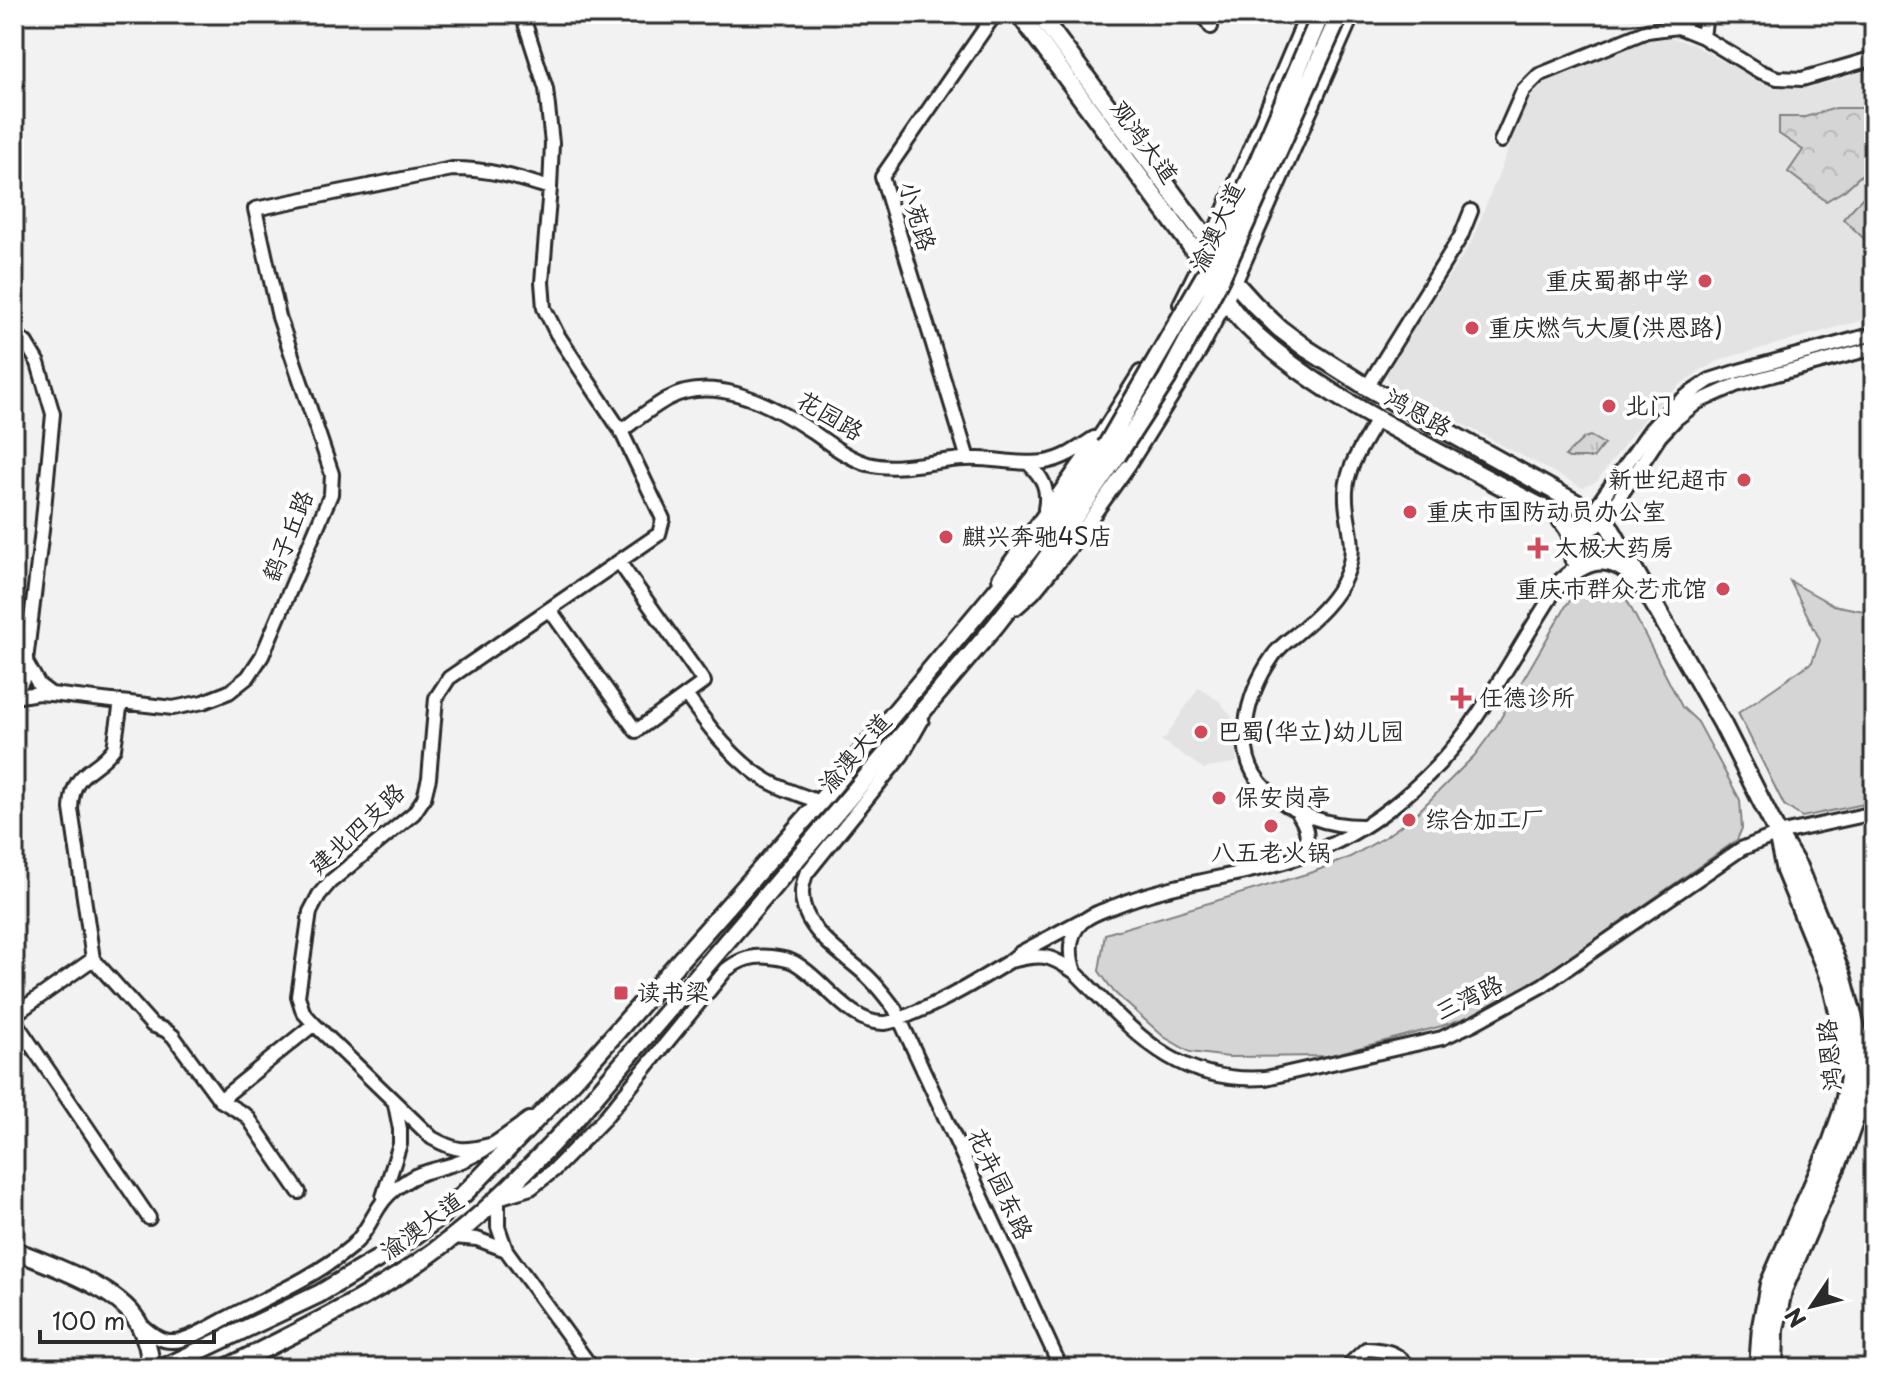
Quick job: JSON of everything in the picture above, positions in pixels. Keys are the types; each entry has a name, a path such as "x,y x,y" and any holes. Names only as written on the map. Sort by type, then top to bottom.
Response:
{"main road":[{"name":"观鸿大道","path":"1019,14 1202,261 1226,302"},
{"name":"观鸿大道","path":"1039,14 1210,243 1235,283"},
{"name":"渝澳大道","path":"226,1368 329,1316 418,1262 454,1237 498,1198 572,1123 995,626 1031,580 1209,268 1321,14"},
{"name":"渝澳大道","path":"163,1368 319,1294 406,1242 442,1215 574,1080 820,802 979,611 1109,445 1167,379 1221,278 1340,14"},
{"name":"鸿恩路","path":"1235,283 1279,328 1307,349 1367,387 1599,515 1646,589 1722,723 1798,867 1842,975 1858,1034 1861,1080 1857,1113 1845,1147 1783,1290 1775,1330 1774,1368"},
{"name":"鸿恩路","path":"1226,302 1259,337 1328,390 1585,530"},
{"path":"1585,530 1599,515"},
{"path":"1557,516 1572,536 1573,558"},
{"path":"1558,585 1579,567 1602,561 1630,572 1646,589"},
{"name":"鸿恩路","path":"1758,1368 1761,1326 1769,1284 1831,1143 1849,1078 1845,1041 1831,983 1785,871 1778,834"},
{"path":"14,1250 94,1284 127,1309 140,1325 151,1368"}],"street":[{"name":"建北四支路","path":"494,1144 467,1151 455,1150 432,1138 314,1024 303,1012 298,996 310,912 319,895 330,882 414,813 424,798 429,778 436,698 449,678 659,534 663,519 621,431 557,334 544,308 542,282 552,143 546,89 522,14"},
{"name":"小苑路","path":"968,459 882,177 995,14"},
{"path":"1202,14 1211,27"},
{"path":"979,611 1009,562 1044,516 1109,445 1202,261 1307,14"},
{"path":"995,626 1033,593 1070,548 1129,465 1201,349 1235,283 1353,14"},
{"path":"1703,37 1706,14"},
{"path":"1501,141 1523,91 1539,75 1647,31 1678,27 1703,37 1759,71 1777,78 1802,79 1874,58"},
{"name":"鹞子丘路","path":"14,697 38,693 173,708 203,702 229,692 248,677 262,656 331,494 332,474 279,317 255,209 452,169 498,172 550,188"},
{"path":"1367,387 1461,236 1471,211"},
{"path":"1167,329 1180,323 1191,325 1201,337 1201,349"},
{"path":"14,333 26,343 38,363 53,414 24,677 14,697"},
{"path":"1599,515 1651,429 1668,411 1710,380 1874,334"},
{"path":"1599,515 1660,436 1698,402 1736,385 1874,348"},
{"name":"花园路","path":"621,431 668,398 694,390 753,399 785,413 843,452 867,464 892,467 968,459 1044,462 1061,458 1077,449 1109,445"},
{"path":"1364,826 1333,824 1296,810 1268,791 1255,775 1245,738 1253,698 1273,656 1319,614 1345,580 1351,563 1352,545 1345,496 1347,483 1350,469 1377,419"},
{"path":"1028,463 1045,485 1044,516"},
{"path":"592,1368 506,1250 498,1227 498,1198 531,1188 554,1170 603,1120 726,970 749,957 793,961 853,1012 876,1023 887,1023 943,1001 1020,953 1084,919 1149,893 1260,870 1321,849 1364,826 1423,780 1454,747 1489,697 1558,585 1585,530"},
{"path":"550,610 636,731 704,682 619,562"},
{"path":"26,661 39,685 51,694"},
{"path":"686,695 714,734 752,769 782,788 820,802"},
{"name":"花卉园东路","path":"934,698 902,755 806,874 801,891 804,907 822,936 878,987 895,1009 1061,1368"},
{"path":"121,702 114,748 110,755 79,778 71,796 93,959 152,1025 173,1036 220,1100 247,1116 299,1192"},
{"path":"1296,810 1307,833 1301,856"},
{"name":"三湾路","path":"1075,972 1136,1032 1182,1065 1199,1072 1241,1079 1266,1078 1442,1038 1543,985 1741,849 1778,834 1874,813"},
{"path":"1075,972 1070,951 1073,935 1084,919"},
{"path":"1010,961 1051,957 1075,972"},
{"path":"93,959 14,1018 149,1218"},
{"path":"220,1100 314,1024"},
{"path":"380,1205 408,1179 465,1160 494,1144 551,1103"},
{"path":"140,1325 158,1338 173,1341 196,1334 318,1272 353,1246 370,1225 380,1205 400,1144 395,1104"},
{"path":"454,1237 477,1239 506,1250"},
{"path":"1349,1368 1366,1349 1387,1350 1404,1360 1410,1368"}],"shaded area":[{"name":"重庆蜀都中学","path":"1673,38 1694,45 1775,88 1807,88 1874,69 1874,317 1722,359 1701,370 1645,417 1597,481 1583,488 1391,386 1385,371 1470,245 1529,98 1549,80 1649,40"},
{"name":"巴蜀(华立)幼儿园","path":"1199,687 1220,702 1231,716 1237,762 1204,769 1161,740"}],"green space":[{"path":"1836,108 1863,108 1874,129 1874,163 1845,190 1826,201 1788,172 1803,150 1779,134 1779,117 1805,117"},
{"path":"1874,185 1874,248 1843,219"},
{"path":"1590,436 1604,444 1593,458 1565,456 1584,438"},
{"path":"1790,581 1833,605 1874,613 1874,802 1802,817 1784,805 1738,713 1812,662 1820,640"},
{"path":"1595,585 1613,587 1627,600 1682,707 1698,722 1740,800 1742,828 1737,840 1520,992 1476,1014 1442,1026 1328,1056 1229,1057 1190,1052 1164,1037 1114,992 1099,971 1105,934 1313,872 1350,857 1414,816 1474,756 1495,728 1567,604 1580,590"}],"place":[{"name":"重庆蜀都中学","path":"1705,281"},
{"name":"重庆燃气大厦(洪恩路)","path":"1472,328"},
{"name":"北门","path":"1609,406"},
{"name":"新世纪超市","path":"1744,480"},
{"name":"重庆市国防动员办公室","path":"1410,512"},
{"name":"麒兴奔驰4S店","path":"946,537"},
{"name":"太极大药房","path":"1538,548"},
{"name":"重庆市群众艺术馆","path":"1723,589"},
{"name":"任德诊所","path":"1461,698"},
{"name":"巴蜀(华立)幼儿园","path":"1201,732"},
{"name":"保安岗亭","path":"1219,798"},
{"name":"综合加工厂","path":"1409,820"},
{"name":"八五老火锅","path":"1271,826"},
{"name":"读书梁","path":"621,993"}]}
